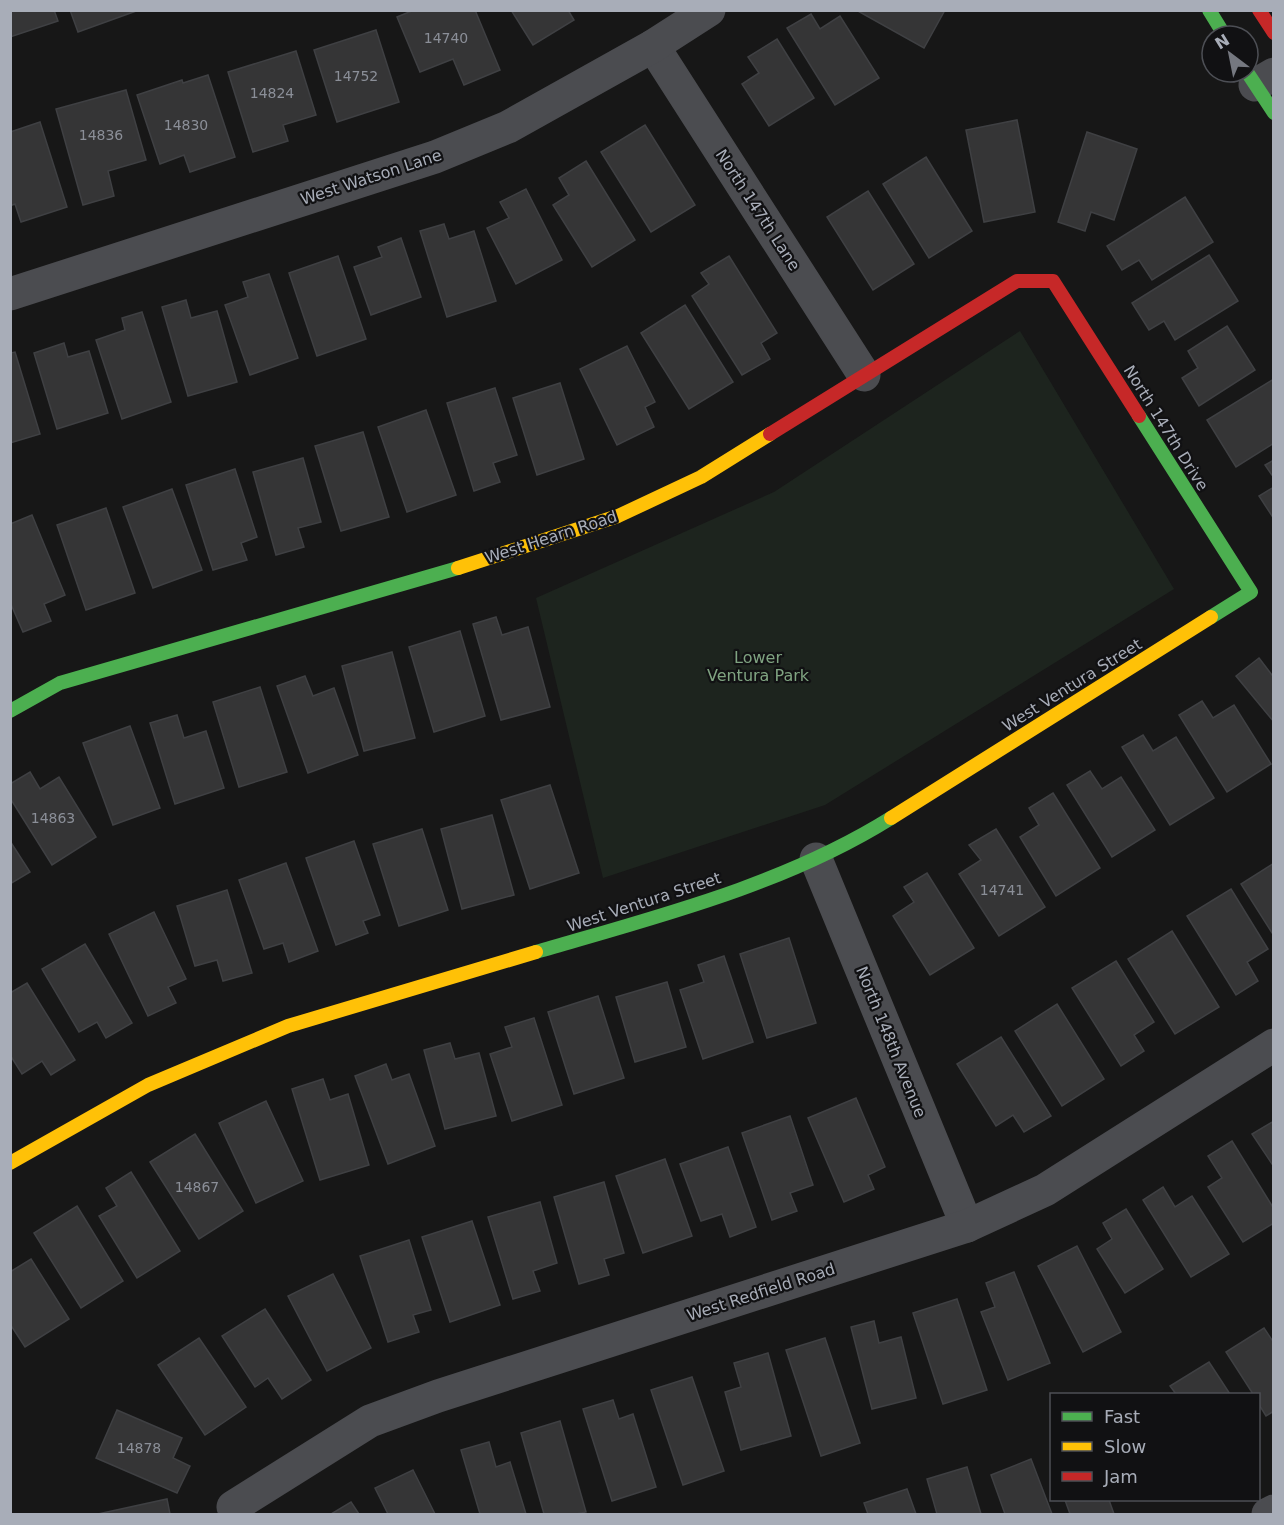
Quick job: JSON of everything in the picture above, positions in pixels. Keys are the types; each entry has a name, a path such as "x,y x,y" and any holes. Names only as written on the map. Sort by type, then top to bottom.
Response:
{"street":[{"name":"West Watson Lane","path":"10,294 435,158 508,127 653,46 709,10"},
{"path":"1209,10 1218,24"},
{"path":"1259,10 1274,33"},
{"name":"North 147th Lane","path":"653,46 864,375"},
{"path":"1260,79 1274,113"},
{"name":"West Hearn Road","path":"10,711 60,683 416,581 618,516 701,477 1017,281 1053,280"},
{"name":"North 147th Drive","path":"1053,280 1251,592"},
{"name":"West Ventura Street","path":"14,1154 148,1085 288,1026 628,925 746,887 816,859 883,823 1251,592"},
{"name":"North 148th Avenue","path":"816,859 967,1226"},
{"name":"West Redfield Road","path":"235,1511 370,1421 450,1392 967,1226 1045,1190 1274,1045"},
{"path":"1268,1515 1274,1511"}],"green space":[{"name":"Lower Ventura Park","path":"1020,331 1174,589 825,805 603,878 536,598 774,492"}],"building":[{"path":"10,10 54,10 58,21 10,37"},
{"path":"70,10 139,10 78,32"},
{"path":"414,10 475,10 500,70 464,85 453,59 420,72 397,17"},
{"path":"511,10 568,10 574,20 533,45"},
{"path":"856,10 945,10 924,48"},
{"path":"811,14 820,29 840,16 879,78 835,105 787,28"},
{"path":"376,30 399,102 337,122 314,50"},
{"path":"777,39 814,98 769,126 742,84 759,73 748,57"},
{"path":"296,51 316,115 283,125 288,141 253,152 228,72"},
{"path":"208,75 235,157 190,172 184,155 160,164 137,95 182,80 183,83"},
{"path":"126,90 146,160 108,171 114,196 83,205 56,109"},
{"path":"1017,120 1035,212 984,222 966,130"},
{"path":"40,122 67,207 21,222 15,204 10,206 10,132"},
{"path":"645,125 695,205 651,232 601,152"},
{"path":"1087,132 1137,149 1114,220 1091,212 1085,231 1058,222"},
{"path":"926,157 972,231 929,258 883,184"},
{"path":"586,161 635,240 592,267 553,205 569,195 559,178"},
{"path":"526,189 562,260 516,284 487,228 509,218 500,202"},
{"path":"868,191 914,264 873,290 827,217"},
{"path":"1185,197 1213,242 1152,280 1139,260 1122,270 1107,246"},
{"path":"444,224 449,239 474,231 496,301 447,317 420,231"},
{"path":"401,238 421,297 371,315 354,267 382,257 378,247"},
{"path":"1209,255 1238,301 1175,340 1164,321 1149,330 1132,303"},
{"path":"338,256 366,339 317,356 289,273"},
{"path":"729,256 777,333 761,343 770,359 742,375 692,296 709,284 701,273"},
{"path":"269,274 298,358 250,375 225,305 248,297 243,282"},
{"path":"186,300 191,318 217,311 237,382 188,396 162,307"},
{"path":"685,305 733,382 689,409 641,333"},
{"path":"142,312 171,402 122,419 96,340 125,330 122,318"},
{"path":"1227,326 1255,370 1199,406 1182,378 1198,368 1188,351"},
{"path":"64,343 68,357 89,351 108,413 57,429 34,353"},
{"path":"627,346 655,402 645,407 654,427 617,445 580,369"},
{"path":"15,352 40,434 10,443 10,353"},
{"path":"1274,379 1274,443 1236,467 1207,420"},
{"path":"560,383 584,459 537,475 513,398"},
{"path":"495,388 517,455 493,463 500,482 474,491 447,403"},
{"path":"426,410 456,495 407,512 378,427"},
{"path":"363,432 389,517 341,531 315,446"},
{"path":"303,458 321,522 298,528 304,547 276,555 253,472"},
{"path":"1274,460 1274,478 1265,465"},
{"path":"235,469 257,537 241,543 247,560 213,570 186,485"},
{"path":"1274,487 1274,519 1259,496"},
{"path":"172,489 202,570 153,588 123,507"},
{"path":"106,508 135,593 86,610 57,525"},
{"path":"32,515 65,595 44,604 51,621 23,632 10,602 10,524"},
{"path":"496,617 502,635 528,627 550,707 501,720 473,624"},
{"path":"460,631 485,716 434,732 409,647"},
{"path":"392,652 415,738 364,751 342,666"},
{"path":"1259,658 1272,675 1274,673 1274,722 1236,676"},
{"path":"305,676 313,696 334,688 358,755 308,773 277,686"},
{"path":"260,687 287,772 239,787 213,702"},
{"path":"1202,701 1213,718 1234,705 1271,764 1227,792 1179,715"},
{"path":"177,715 184,738 206,731 224,788 175,804 150,723"},
{"path":"130,726 160,808 113,825 83,743"},
{"path":"1143,735 1153,751 1176,737 1214,798 1170,825 1122,747"},
{"path":"1090,771 1102,789 1121,777 1155,830 1112,857 1067,785"},
{"path":"30,772 40,789 59,777 96,837 52,865 10,798 10,784"},
{"path":"550,785 579,873 530,889 501,800"},
{"path":"1053,793 1100,868 1056,896 1020,837 1039,825 1029,808"},
{"path":"492,815 514,895 462,909 441,829"},
{"path":"422,829 448,910 399,926 373,844"},
{"path":"996,829 1045,907 999,936 959,874 981,860 969,845"},
{"path":"10,841 30,872 10,884"},
{"path":"354,841 380,915 363,921 368,933 336,945 306,858"},
{"path":"286,863 318,951 289,962 283,943 264,949 239,880"},
{"path":"1274,863 1274,936 1241,884"},
{"path":"927,873 974,948 930,975 893,916 914,902 904,887"},
{"path":"1231,889 1268,949 1247,962 1258,981 1236,995 1187,916"},
{"path":"227,890 252,973 223,981 217,960 195,966 177,906"},
{"path":"154,912 186,979 168,987 176,1003 148,1016 109,934"},
{"path":"1172,931 1219,1007 1175,1034 1128,959"},
{"path":"789,938 816,1023 767,1038 740,954"},
{"path":"85,944 132,1023 106,1038 97,1022 79,1032 42,969"},
{"path":"724,956 753,1042 703,1059 680,990 704,982 698,965"},
{"path":"1116,961 1154,1022 1134,1035 1144,1051 1121,1066 1072,988"},
{"path":"667,982 686,1047 635,1062 616,997"},
{"path":"27,983 75,1060 51,1075 42,1061 22,1074 10,1055 10,993"},
{"path":"598,996 624,1078 574,1094 548,1012"},
{"path":"1057,1004 1104,1079 1062,1106 1015,1031"},
{"path":"534,1018 562,1105 512,1121 490,1054 512,1047 505,1027"},
{"path":"1001,1037 1051,1116 1024,1132 1013,1115 996,1126 957,1064"},
{"path":"450,1043 455,1059 479,1053 496,1116 445,1129 424,1050"},
{"path":"386,1064 392,1080 409,1074 435,1146 388,1164 355,1076"},
{"path":"323,1079 330,1100 348,1094 369,1165 320,1180 292,1089"},
{"path":"856,1098 885,1167 868,1175 874,1189 844,1202 808,1118"},
{"path":"266,1101 303,1181 256,1203 219,1123"},
{"path":"790,1116 813,1185 790,1193 797,1211 772,1220 742,1133"},
{"path":"1274,1121 1274,1167 1252,1134"},
{"path":"195,1134 243,1211 199,1239 150,1162"},
{"path":"1232,1141 1274,1209 1274,1223 1243,1242 1208,1187 1222,1178 1208,1156"},
{"path":"728,1147 756,1227 730,1237 722,1214 701,1221 680,1164"},
{"path":"665,1159 692,1236 643,1253 616,1176"},
{"path":"131,1172 180,1251 137,1278 99,1216 117,1206 106,1188"},
{"path":"604,1182 624,1253 604,1259 609,1275 579,1284 554,1197"},
{"path":"1163,1187 1175,1207 1192,1196 1229,1254 1191,1277 1143,1200"},
{"path":"540,1202 557,1263 533,1271 540,1291 513,1299 488,1217"},
{"path":"77,1206 123,1281 81,1308 34,1233"},
{"path":"1126,1209 1163,1269 1125,1293 1097,1249 1112,1239 1103,1223"},
{"path":"472,1221 500,1305 450,1322 422,1237"},
{"path":"409,1240 431,1310 413,1315 419,1332 388,1342 360,1256"},
{"path":"1077,1246 1121,1332 1083,1352 1038,1266"},
{"path":"31,1259 69,1319 25,1347 10,1324 10,1272"},
{"path":"1014,1272 1050,1363 1008,1380 981,1312 995,1307 986,1283"},
{"path":"333,1274 371,1348 327,1371 288,1296"},
{"path":"957,1299 987,1390 943,1404 913,1313"},
{"path":"265,1309 311,1380 282,1399 268,1378 255,1387 222,1336"},
{"path":"874,1321 879,1343 901,1337 916,1398 872,1409 851,1327"},
{"path":"1264,1328 1274,1343 1274,1411 1266,1416 1260,1406 1260,1393 1252,1393 1226,1352"},
{"path":"199,1338 246,1407 205,1435 158,1365"},
{"path":"825,1338 860,1443 821,1456 786,1350"},
{"path":"768,1353 791,1436 741,1450 725,1392 741,1387 734,1363"},
{"path":"1209,1362 1229,1393 1175,1393 1170,1386"},
{"path":"692,1377 724,1471 683,1485 651,1390"},
{"path":"613,1400 619,1419 633,1414 656,1487 612,1501 583,1409"},
{"path":"117,1410 182,1438 173,1458 190,1466 177,1493 96,1458"},
{"path":"560,1421 586,1512 544,1514 521,1433"},
{"path":"489,1442 496,1467 510,1462 526,1514 480,1514 461,1450"},
{"path":"1031,1459 1052,1514 1005,1514 991,1475"},
{"path":"967,1467 981,1514 937,1514 927,1479"},
{"path":"413,1470 435,1514 388,1514 375,1488"},
{"path":"907,1489 916,1514 868,1514 864,1503"},
{"path":"167,1499 170,1514 98,1514"},
{"path":"1065,1501 1109,1501 1114,1514 1070,1514"},
{"path":"351,1502 359,1514 331,1514"}],"traffic: fast":[{"path":"1209,10 1218,24"},
{"path":"1255,84 1274,113"},
{"path":"1139,416 1251,592 1211,617"},
{"path":"10,711 60,683 458,568"},
{"path":"536,952 673,912 763,881 850,842 891,818"}],"traffic: slow":[{"path":"458,568 618,516 701,477 770,434"},
{"path":"891,818 1211,617"},
{"path":"10,1163 148,1085 288,1026 536,952"}],"traffic: jam":[{"path":"1259,10 1274,33"},
{"path":"770,434 1017,281 1053,281 1139,416"}]}
